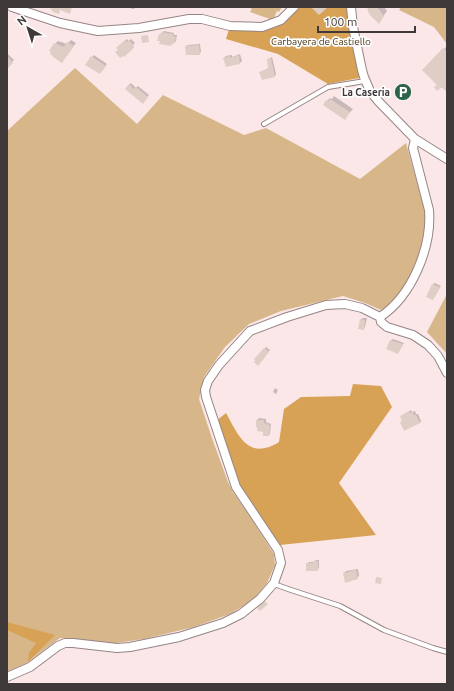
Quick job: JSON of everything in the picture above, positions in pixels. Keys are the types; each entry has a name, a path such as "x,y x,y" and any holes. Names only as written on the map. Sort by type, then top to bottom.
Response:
{"street":[{"path":"12,7 29,10 60,23 98,31 139,28 189,19 202,19 230,26 262,28 281,20 294,7"},
{"path":"351,7 353,27 365,81 370,91 378,102 415,139 447,159"},
{"path":"380,317 395,304 414,278 428,237 430,218 429,210 413,148 415,139"},
{"path":"7,677 30,667 58,646 65,644 73,643 130,648 179,637 223,623 241,614 260,599 274,583 281,563 278,550 236,487 205,390 208,381 219,365 250,331 286,317 326,305 345,304 362,308 380,317 381,322 387,327 413,336 428,345 438,356 447,373"}],"lane":[{"path":"264,124 328,87 365,81"},
{"path":"274,583 340,606 384,630 447,652"}],"shaded area":[{"path":"248,7 282,7 279,12 277,11 273,20 250,12 252,9"},
{"path":"401,7 447,7 447,44 434,27 399,10"},
{"path":"75,68 137,124 163,95 244,135 266,128 360,179 406,143 426,215 425,230 420,253 407,285 389,305 381,310 343,296 281,311 249,324 225,347 204,377 199,399 228,482 274,554 275,565 267,583 253,600 230,614 194,627 144,639 109,644 80,639 60,638 25,664 7,672 7,131"},
{"path":"447,294 447,354 427,332"}],"green space":[{"name":"Carbayera de Castiello","path":"294,7 351,7 364,77 328,84 278,54 226,39 230,26 273,23"},
{"path":"353,384 381,386 392,407 339,483 376,535 280,545 239,484 216,421 226,413 235,430 246,443 259,449 268,447 279,442 284,409 301,397 350,396"},
{"path":"7,622 55,635 28,662 29,653 36,643 7,630"}],"building":[{"path":"72,7 70,14 60,10 59,14 53,12 50,8"},
{"path":"311,7 328,7 319,15"},
{"path":"367,7 377,7 384,16 379,24 369,14"},
{"path":"162,32 173,34 173,36 176,37 174,44 171,46 159,44 160,41 157,41 159,34"},
{"path":"148,35 149,42 142,43 141,36"},
{"path":"125,40 126,42 129,40 134,46 132,48 133,49 124,57 123,56 120,58 115,52 118,50 116,48"},
{"path":"67,42 74,46 62,63 53,57 49,51 54,43 64,47"},
{"path":"199,45 200,55 186,55 185,46"},
{"path":"443,48 447,52 447,92 442,87 437,91 434,87 437,85 422,70"},
{"path":"239,55 240,64 226,67 223,58 230,56 230,58"},
{"path":"7,56 13,63 7,69"},
{"path":"91,56 106,66 100,74 85,65"},
{"path":"271,58 275,77 262,80 259,72 268,69 267,59"},
{"path":"129,84 134,89 136,87 148,97 143,104 125,89"},
{"path":"330,99 350,112 345,120 323,105 326,100 329,101"},
{"path":"432,284 440,287 433,300 426,297"},
{"path":"360,319 365,320 364,330 358,329"},
{"path":"390,340 403,344 398,354 386,349"},
{"path":"264,348 269,352 258,366 254,362 254,359"},
{"path":"409,411 410,413 413,412 414,415 416,415 420,423 404,431 400,422 402,421 400,416"},
{"path":"256,420 264,420 264,423 270,425 269,436 263,436 263,432 257,431"},
{"path":"313,561 318,561 318,571 306,571 306,563 313,563"},
{"path":"356,570 358,579 345,583 343,573"},
{"path":"376,577 382,578 381,584 375,583"},
{"path":"265,601 268,604 260,611 257,608"}],"place":[{"name":"La Caseria","path":"403,92"}]}
